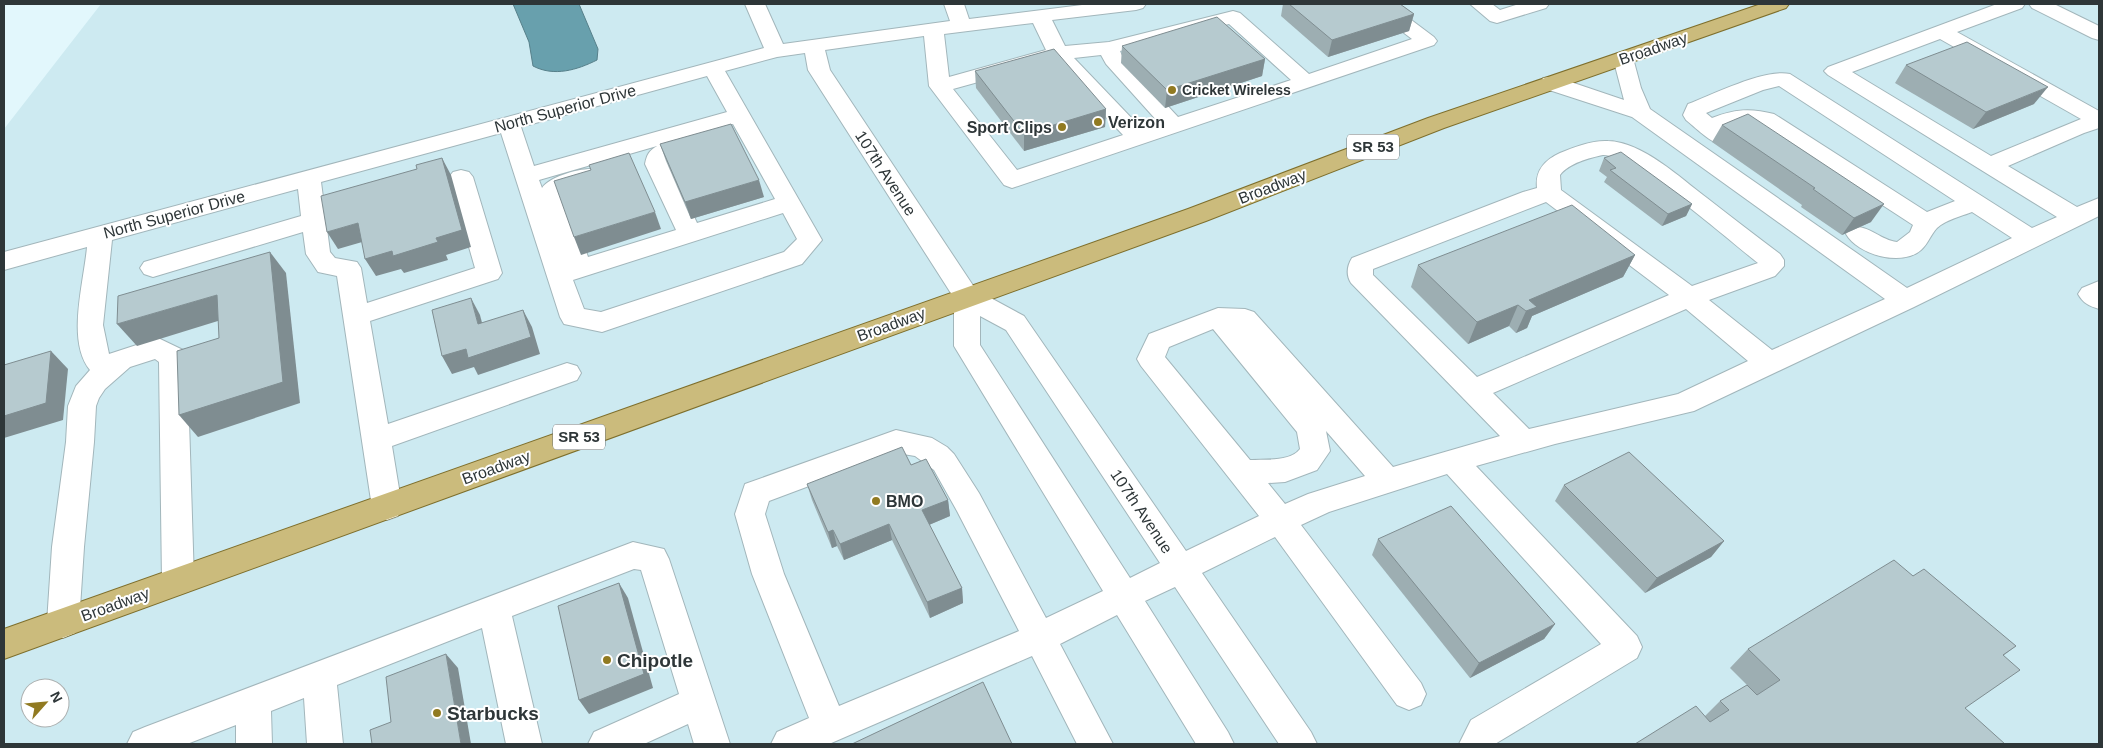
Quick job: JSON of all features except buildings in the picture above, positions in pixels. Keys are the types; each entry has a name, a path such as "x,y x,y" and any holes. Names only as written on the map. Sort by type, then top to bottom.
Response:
{"main road":[{"name":"Broadway","path":"4,644 1197,215 1436,123 1779,4"}],"street":[{"path":"755,4 776,51"},
{"path":"954,4 961,25"},
{"name":"North Superior Drive","path":"4,261 776,51 961,25 1136,4"},
{"path":"1215,4 1233,16 1306,82"},
{"path":"934,29 940,86 1012,180 1427,41 1378,4"},
{"path":"1480,4 1497,17 1540,4"},
{"path":"2015,4 1835,71 1990,166 2090,215"},
{"path":"2039,4 2099,34"},
{"path":"2050,4 2099,28"},
{"path":"1040,16 1058,52 1138,138"},
{"path":"940,86 1058,52 1109,48 1233,16"},
{"path":"1941,32 2099,120"},
{"name":"107th Avenue","path":"813,45 819,70 967,297 1015,323 1298,744"},
{"path":"1109,48 1113,60 1174,126"},
{"path":"1623,58 1630,88 1640,112"},
{"path":"640,152 562,184 553,190 569,272 573,317 602,322 793,258 810,240 713,68"},
{"path":"1727,140 1694,115 1696,109 1756,85 1782,79 2030,239"},
{"path":"1551,83 1640,112 1905,300"},
{"path":"1708,127 1742,115 1754,115 1766,119 1927,223"},
{"path":"1990,166 2076,128 2099,120"},
{"path":"526,176 640,152 743,121"},
{"path":"683,236 657,164 658,155 743,121"},
{"path":"508,124 526,176 569,272"},
{"path":"1474,390 1690,298 1766,270 1772,266 1771,260 1652,168 1633,157 1611,148 1594,149 1562,162 1551,170 1548,177 1550,193 1690,298 1770,364"},
{"path":"640,152 683,236"},
{"path":"356,316 490,273 461,177"},
{"path":"309,178 319,209 318,254 327,266 348,268 387,507"},
{"path":"1524,442 1360,277 1361,264 1531,197 1550,193"},
{"path":"569,272 789,202"},
{"path":"1858,234 1880,247 1898,251 1908,249 1920,236 1927,223 1974,202"},
{"path":"152,268 319,209"},
{"path":"789,744 1038,638 1318,503 1454,461 1524,442 1684,404 2030,239 2090,215"},
{"path":"100,235 90,325 96,359 107,372"},
{"path":"2099,290 2091,294 2099,300"},
{"path":"967,297 967,346 1216,744"},
{"path":"1218,317 1311,428 1315,451 1308,462 1285,470 1242,473"},
{"path":"1387,481 1245,319 1218,317 1158,341 1151,359 1280,520 1409,694"},
{"path":"63,623 68,547 80,442 82,406 86,394 120,360 158,348 173,357 178,581"},
{"path":"376,440 566,373"},
{"path":"830,727 768,574 750,514 756,493 896,441 922,446 938,455 944,462 968,502 1095,744"},
{"path":"1454,461 1625,647 1483,732 1477,744"},
{"path":"145,744 634,555 653,559 712,744"},
{"path":"494,609 524,744"},
{"path":"319,676 325,744"},
{"path":"252,702 254,744"},
{"path":"606,744 699,702"}],"shaded area":[{"path":"101,4 2099,4 2099,744 4,744 4,129"}],"water":[{"path":"513,4 579,4 598,49 597,60 582,67 557,72 533,66 529,42"}],"place":[{"name":"Cricket Wireless","path":"1172,90"},
{"name":"Verizon","path":"1098,122"},
{"name":"Sport Clips","path":"1062,127"},
{"name":"BMO","path":"876,501"},
{"name":"Chipotle","path":"607,660"},
{"name":"Starbucks","path":"437,713"}]}
